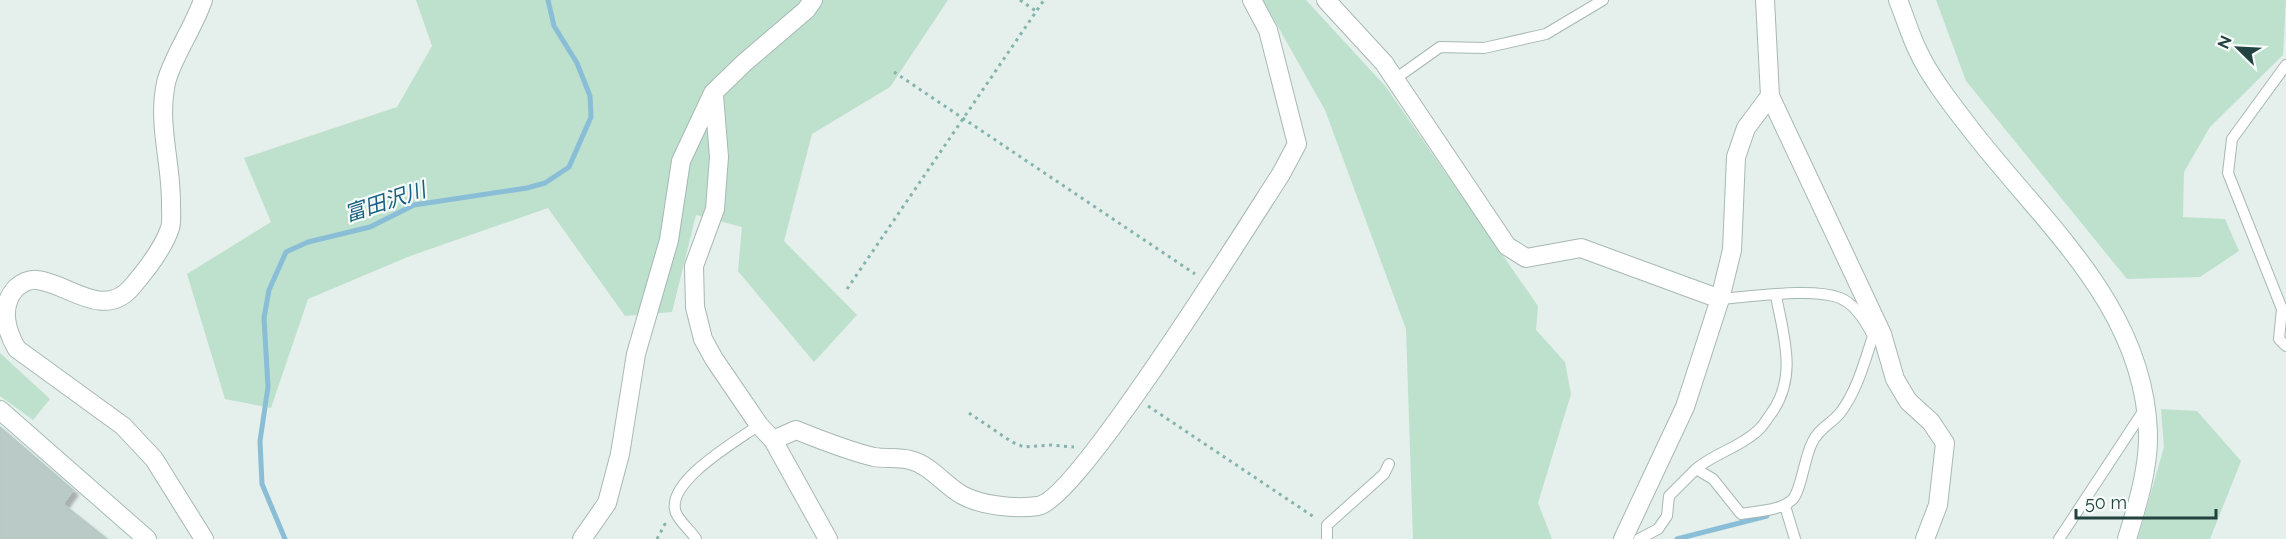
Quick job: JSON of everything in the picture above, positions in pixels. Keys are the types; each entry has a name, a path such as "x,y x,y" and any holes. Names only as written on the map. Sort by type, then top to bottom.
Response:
{"street":[{"path":"202,0 166,82 163,127 171,190 170,228 149,264 128,291 111,301 91,300 37,280 23,282 10,293 3,309 8,332 17,349 123,426 154,459 204,539"},
{"path":"582,539 606,503 620,454 636,354 669,240 681,161 713,93 806,10 813,0"},
{"path":"773,440 796,430 874,457 911,460 931,470 962,495 985,503 1024,507 1041,505 1066,487 1094,453 1134,396 1281,174 1297,144 1268,30 1252,0"},
{"path":"1326,0 1384,63 1508,246 1526,258 1581,248 1720,299"},
{"path":"1898,0 1918,52 1965,122 2090,273 2124,328 2138,371 2149,435 2142,485 2127,539"},
{"path":"1763,2 1770,96 1895,379 1908,401 1931,422 1945,443 1938,505 1925,539"},
{"path":"713,93 719,157 715,209 694,266 695,307 703,339 759,425 773,440 828,539"},
{"path":"1623,539 1685,407 1720,299 1732,249 1736,157 1746,128 1770,96"},
{"path":"0,410 147,539"}],"lane":[{"path":"1395,79 1440,47 1484,48 1546,34 1603,0"},
{"path":"2286,65 2232,140 2228,172 2282,309 2279,339 2286,346"},
{"path":"1696,469 1713,479 1741,514 1785,506 1795,497 1805,458 1813,439 1827,422 1839,414 1855,384 1875,330 1842,298 1819,293 1720,299"},
{"path":"1639,539 1658,529 1667,516 1669,496 1696,469 1713,455 1731,449 1757,432 1782,399 1788,359 1776,296"},
{"path":"2060,539 2146,407"},
{"path":"696,539 676,513 676,497 687,478 759,425"},
{"path":"1327,539 1327,525 1384,474 1389,464"},
{"path":"1785,506 1794,539"}],"path":[{"path":"1020,0 1036,11"},
{"path":"847,289 1044,0"},
{"path":"894,72 1209,284"},
{"path":"1134,396 1327,525"},
{"path":"969,413 1012,442 1024,447 1051,445 1094,453"}],"green space":[{"path":"416,0 948,0 890,87 812,134 784,241 857,315 814,362 738,271 742,227 696,215 672,312 625,316 548,208 410,256 308,299 271,408 225,399 187,274 271,222 244,158 397,107 432,46"},
{"path":"1263,0 1306,0 1386,87 1538,306 1536,330 1565,362 1571,394 1538,503 1552,539 1413,539 1406,329 1325,110"},
{"path":"1936,0 2286,0 2283,55 2210,127 2184,172 2183,217 2225,219 2239,251 2200,277 2127,279 1966,81"},
{"path":"0,353 50,399 33,420 0,396"},
{"path":"2161,409 2197,411 2241,461 2210,539 2138,539 2164,447"}],"building":[{"path":"0,427 73,490 63,504 107,539 0,539"}],"waterway":[{"name":"富田沢川","path":"285,539 262,484 260,441 268,387 264,318 269,290 286,252 308,242 370,227 414,205 527,188 545,183 569,167 591,117 590,96 577,63 554,26 548,0"},
{"path":"1677,539 1767,516"}]}
